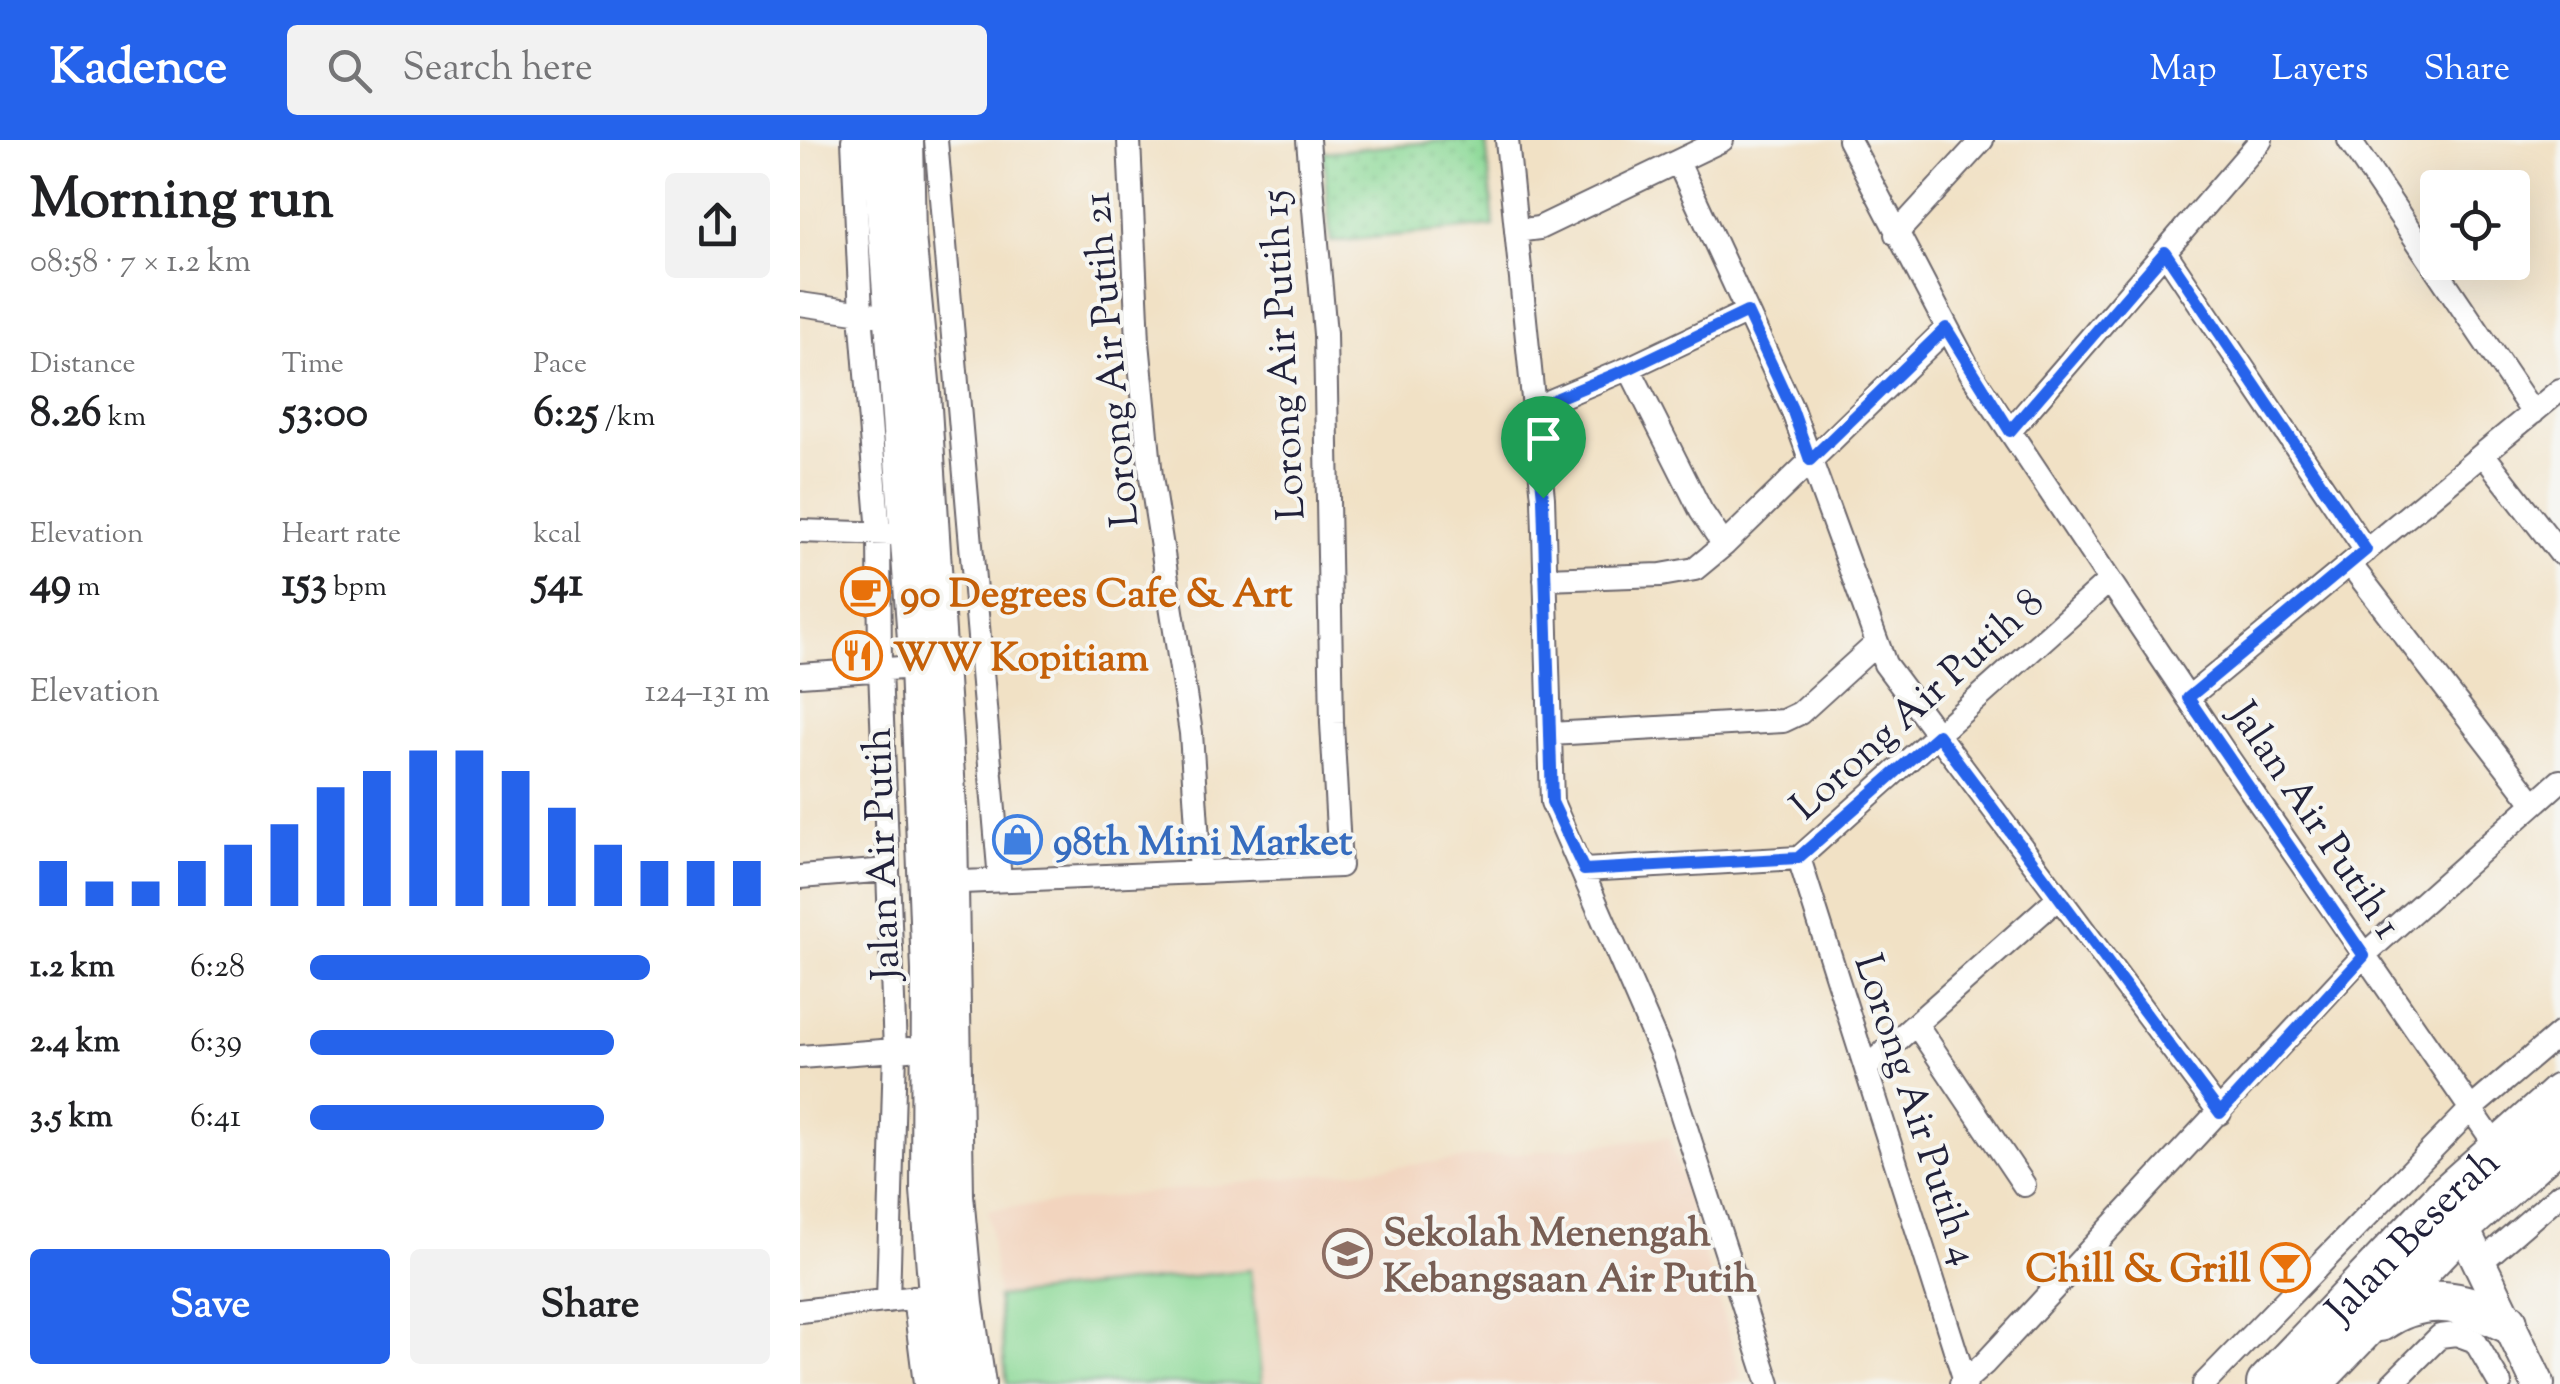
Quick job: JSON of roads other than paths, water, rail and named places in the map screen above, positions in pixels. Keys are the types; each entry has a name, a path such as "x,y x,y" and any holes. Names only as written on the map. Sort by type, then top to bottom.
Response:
{"highway":[{"name":"Jalan Beserah","path":"2267,1384 2507,1161 2560,1094"},
{"name":"Jalan Beserah","path":"2507,1161 2560,1138"},
{"name":"Jalan Beserah","path":"2311,1384 2362,1332 2455,1210"},
{"path":"2362,1332 2395,1310 2433,1301 2472,1305 2507,1322"}],"street":[{"path":"800,304 876,315 853,140"},
{"name":"Jalan Air Putih","path":"878,140 876,315 887,458 906,527 938,883 967,1304 980,1384"},
{"name":"Jalan Air Putih","path":"907,140 920,351 906,527 938,883 911,1049 927,1190 925,1296 949,1384"},
{"path":"936,140 1000,880"},
{"name":"Lorong Air Putih 21","path":"1130,140 1145,419 1191,733 1200,872"},
{"name":"Lorong Air Putih 15","path":"1200,872 1340,866 1332,723 1325,334 1308,140"},
{"path":"1508,140 1543,498 1552,802 1664,1060 1769,1384"},
{"path":"1516,230 1539,228 1722,140"},
{"name":"Jalan Air Putih 1","path":"1849,140 1946,328 2010,431 2188,698 2507,1161"},
{"path":"1896,234 1982,140"},
{"path":"2010,431 2262,140"},
{"path":"2349,140 2533,413"},
{"path":"1678,162 1792,409 1885,664 2220,1113"},
{"path":"2165,252 2358,557 2534,803"},
{"path":"1534,408 1747,312"},
{"path":"1545,579 1662,575 1695,569 1946,328"},
{"path":"920,351 955,350"},
{"path":"1630,368 1701,511 1724,544"},
{"path":"2188,698 2560,390"},
{"path":"2483,454 2560,552"},
{"path":"800,531 906,527 969,510"},
{"path":"888,1301 911,1049 888,870 880,669 906,527"},
{"name":"Lorong Air Putih 8","path":"1584,870 1798,858 2109,580"},
{"path":"1550,734 1783,721 1800,714 1877,644"},
{"path":"800,675 916,667"},
{"path":"1964,1383 2364,956 2560,781"},
{"name":"Lorong Air Putih 4","path":"1798,858 1964,1383"},
{"path":"800,877 888,870"},
{"path":"938,883 1200,872"},
{"path":"1866,1068 2059,897"},
{"path":"1916,1024 2024,1185"},
{"path":"2204,1384 2472,1108 2560,1033"},
{"path":"800,1057 911,1049"},
{"path":"2480,1263 2560,1194"},
{"path":"2455,1210 2538,1384"},
{"path":"800,1311 925,1296 925,1384"},
{"path":"2392,1384 2440,1336 2456,1334 2476,1341 2500,1384"}],"place":[{"name":"90 Degrees Cafe & Art","path":"865,592"},
{"name":"WW Kopitiam","path":"858,656"},
{"name":"98th Mini Market","path":"1018,840"},
{"name":"Sekolah Menengah Kebangsaan Air Putih","path":"1348,1254"},
{"name":"Chill & Grill","path":"2286,1267"}]}
